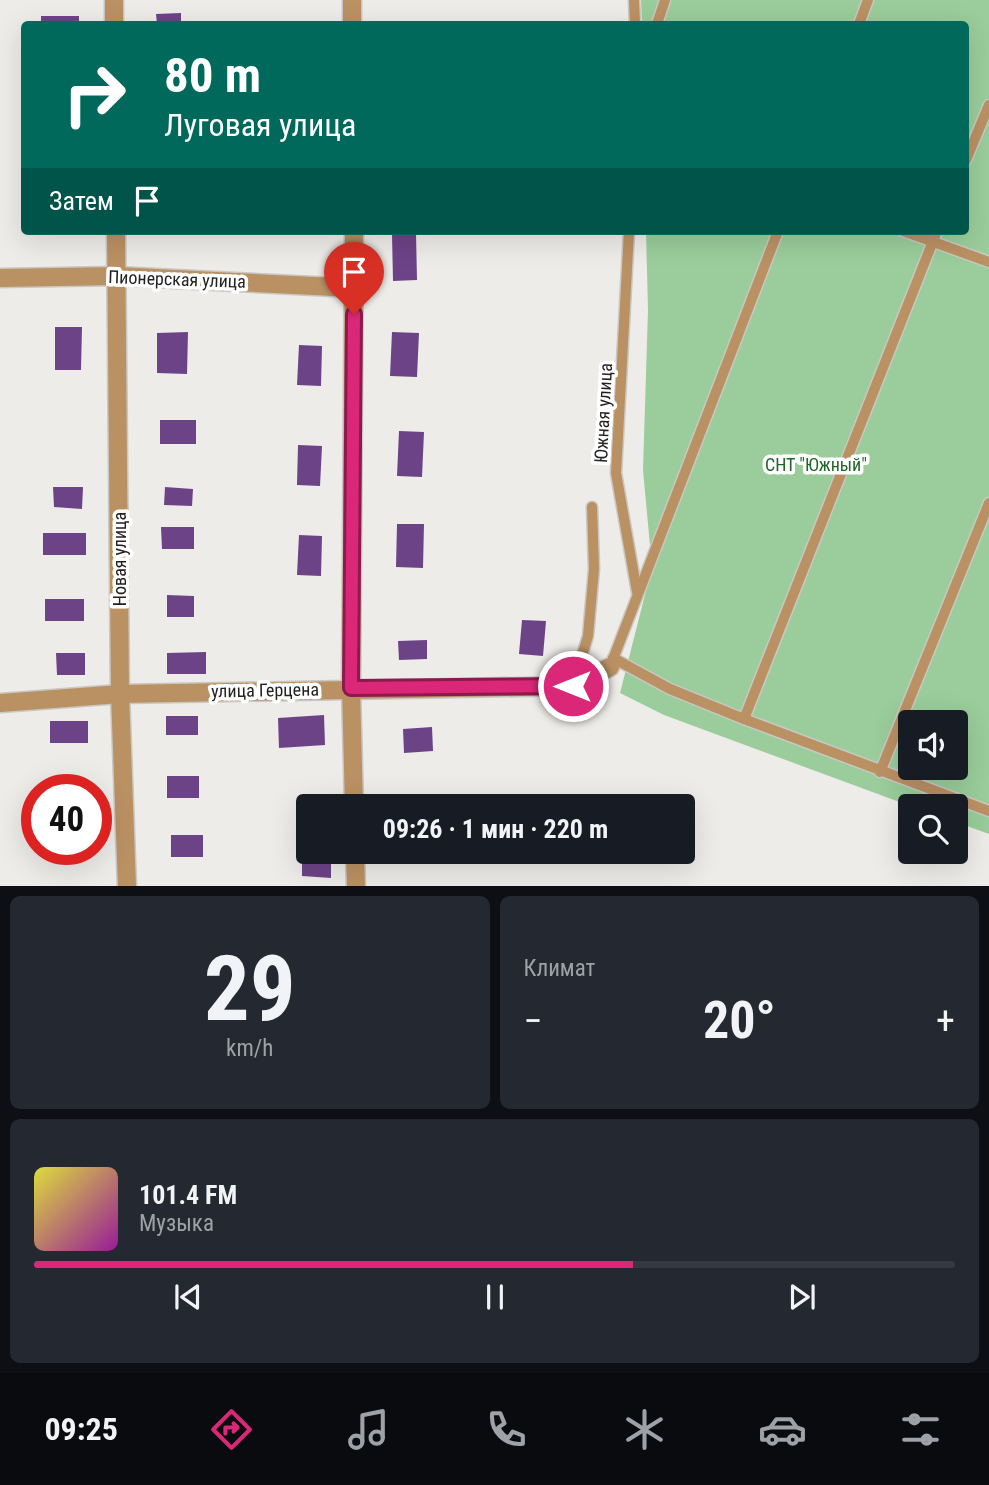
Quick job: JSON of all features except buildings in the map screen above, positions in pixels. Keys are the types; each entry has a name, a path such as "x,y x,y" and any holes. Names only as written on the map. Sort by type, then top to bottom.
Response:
{"street":[{"path":"114,0 114,21"},
{"path":"352,0 352,21"},
{"name":"Новая улица","path":"116,235 120,694 127,886"},
{"path":"354,235 351,688 354,794"},
{"name":"Пионерская улица","path":"0,278 117,276 354,288"},
{"name":"улица Герцена","path":"0,703 120,694 573,686 612,663"},
{"path":"355,864 356,886"}],"lane":[{"path":"634,0 635,21"},
{"path":"658,21 665,0"},
{"path":"860,21 868,0"},
{"path":"969,153 989,105"},
{"name":"Южная улица","path":"629,235 616,473 638,595"},
{"path":"776,235 612,663 744,719 989,811"},
{"path":"744,719 935,236 989,262"},
{"path":"880,772 989,503"},
{"path":"573,686 588,636 594,569 592,507"}],"green space":[{"name":"СНТ \"Южный\"","path":"641,0 989,0 989,834 968,826 968,794 898,794 898,801 664,715 620,693 652,567 643,470 648,310 646,235 969,235 969,21 642,21"}],"route":[{"path":"354,314 351,688 573,686"}]}
